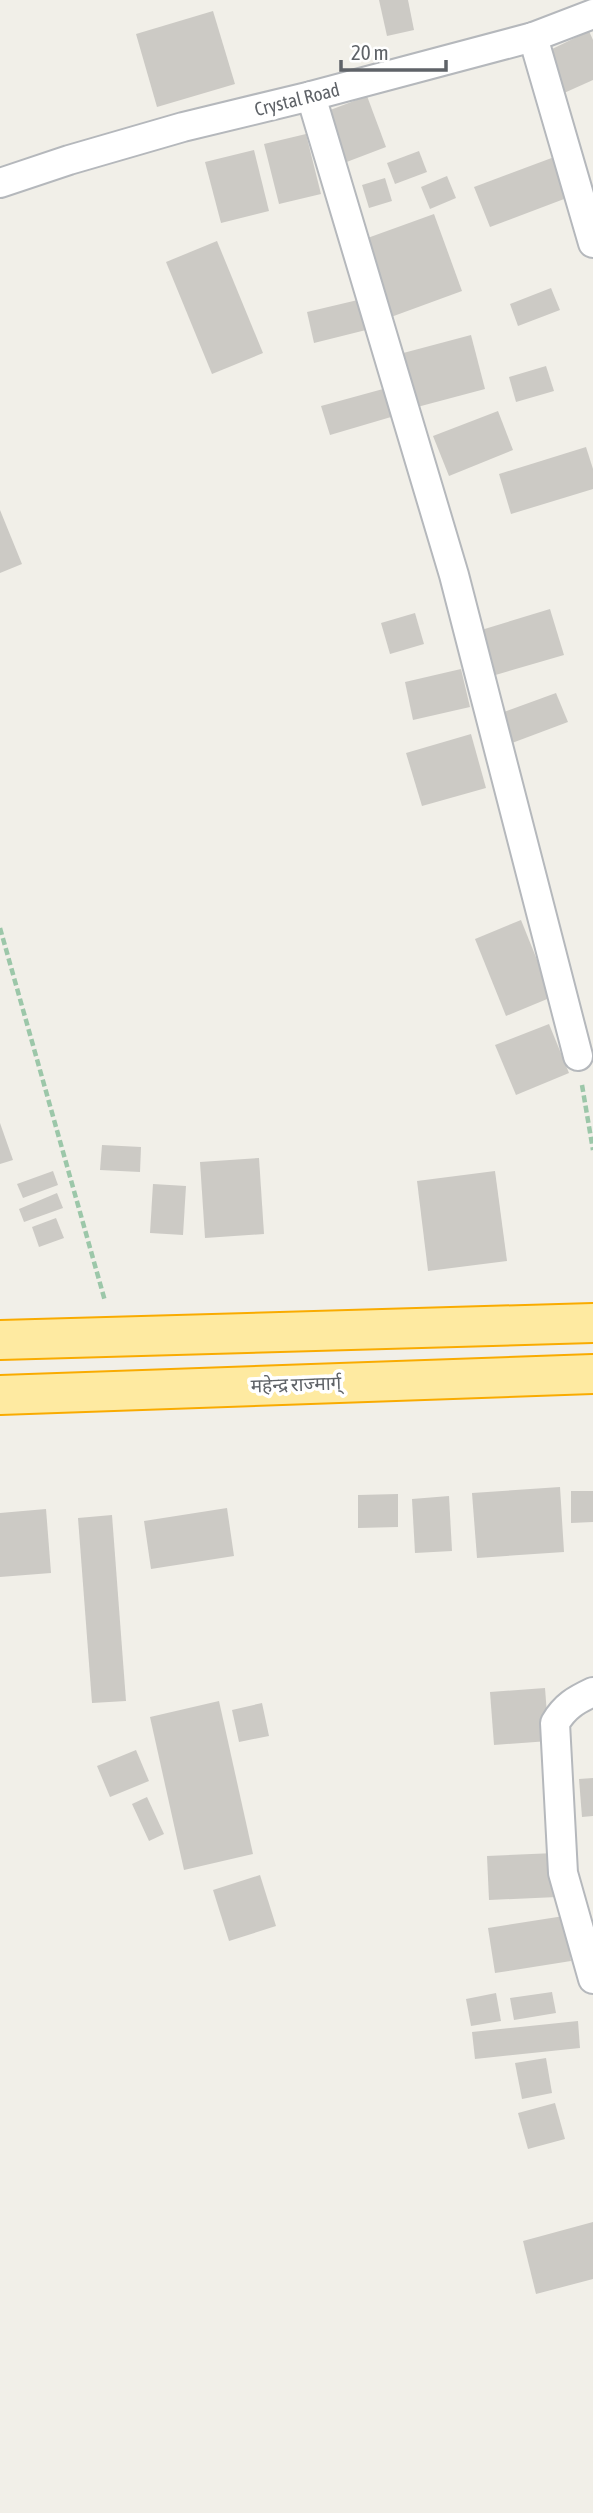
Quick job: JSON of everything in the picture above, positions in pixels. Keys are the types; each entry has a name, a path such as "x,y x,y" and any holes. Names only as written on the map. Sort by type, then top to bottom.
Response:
{"highway":[{"path":"0,1340 593,1322"},
{"name":"महेन्द्र राज्मार्ग्","path":"0,1395 593,1374"}],"street":[{"name":"Crystal Road","path":"0,183 158,134 533,37 593,14"},
{"path":"533,37 593,243"},
{"path":"311,96 454,575 578,1056"},
{"path":"593,1692 572,1702 561,1712 555,1723 563,1873 593,1979"}],"path":[{"path":"0,928 115,1336"},
{"path":"578,1056 593,1150"}],"building":[{"path":"379,0 408,0 414,30 387,36"},
{"path":"213,11 235,84 157,107 136,34"},
{"path":"589,31 593,40 593,80 564,93 546,52"},
{"path":"367,96 386,147 344,163 325,112"},
{"path":"306,134 321,194 279,204 264,144"},
{"path":"254,150 269,211 221,223 205,162"},
{"path":"419,151 427,172 395,184 387,163"},
{"path":"557,156 572,196 490,227 474,187"},
{"path":"447,176 456,198 430,209 421,187"},
{"path":"385,178 392,201 369,208 362,185"},
{"path":"434,214 462,291 391,317 362,240"},
{"path":"217,241 263,353 212,374 166,262"},
{"path":"551,288 560,310 518,326 510,304"},
{"path":"362,299 370,329 314,343 307,312"},
{"path":"471,335 485,389 406,410 392,356"},
{"path":"546,366 554,391 516,402 509,377"},
{"path":"383,389 391,417 330,435 321,406"},
{"path":"498,411 513,450 449,476 433,436"},
{"path":"586,447 593,469 593,489 511,514 499,474"},
{"path":"0,510 22,564 0,573"},
{"path":"550,609 564,655 492,676 478,631"},
{"path":"415,613 424,644 390,654 381,623"},
{"path":"461,669 470,707 413,720 405,682"},
{"path":"556,693 568,722 507,745 496,715"},
{"path":"471,734 486,788 422,806 406,753"},
{"path":"521,920 552,997 506,1016 475,939"},
{"path":"549,1024 569,1073 516,1095 495,1045"},
{"path":"0,1123 13,1160 0,1164"},
{"path":"102,1145 141,1147 140,1172 100,1170"},
{"path":"259,1158 264,1234 205,1238 200,1162"},
{"path":"53,1171 58,1185 23,1198 17,1184"},
{"path":"495,1171 507,1261 428,1271 417,1181"},
{"path":"153,1184 186,1186 183,1235 150,1233"},
{"path":"57,1193 63,1208 24,1222 19,1209"},
{"path":"56,1218 64,1238 39,1247 32,1227"},
{"path":"560,1487 564,1552 477,1558 472,1493"},
{"path":"571,1491 593,1491 593,1522 571,1523"},
{"path":"398,1494 398,1527 358,1528 358,1495"},
{"path":"449,1496 452,1551 415,1553 412,1499"},
{"path":"227,1508 234,1556 151,1569 144,1521"},
{"path":"46,1509 51,1573 0,1577 0,1513"},
{"path":"112,1515 126,1701 92,1703 78,1518"},
{"path":"545,1688 549,1741 494,1745 490,1692"},
{"path":"219,1701 253,1854 184,1870 150,1717"},
{"path":"262,1703 269,1736 239,1742 232,1710"},
{"path":"136,1750 149,1781 110,1797 97,1766"},
{"path":"593,1778 593,1816 582,1817 579,1779"},
{"path":"147,1797 164,1834 149,1841 132,1804"},
{"path":"555,1853 557,1897 489,1900 487,1856"},
{"path":"260,1875 276,1926 229,1941 213,1890"},
{"path":"564,1916 571,1961 495,1973 488,1928"},
{"path":"552,1992 556,2013 514,2020 510,1998"},
{"path":"496,1993 501,2021 471,2026 466,1999"},
{"path":"578,2021 580,2048 475,2059 472,2032"},
{"path":"546,2058 552,2093 522,2099 515,2063"},
{"path":"555,2103 565,2139 528,2149 518,2113"},
{"path":"593,2222 593,2279 536,2294 523,2241"}]}
